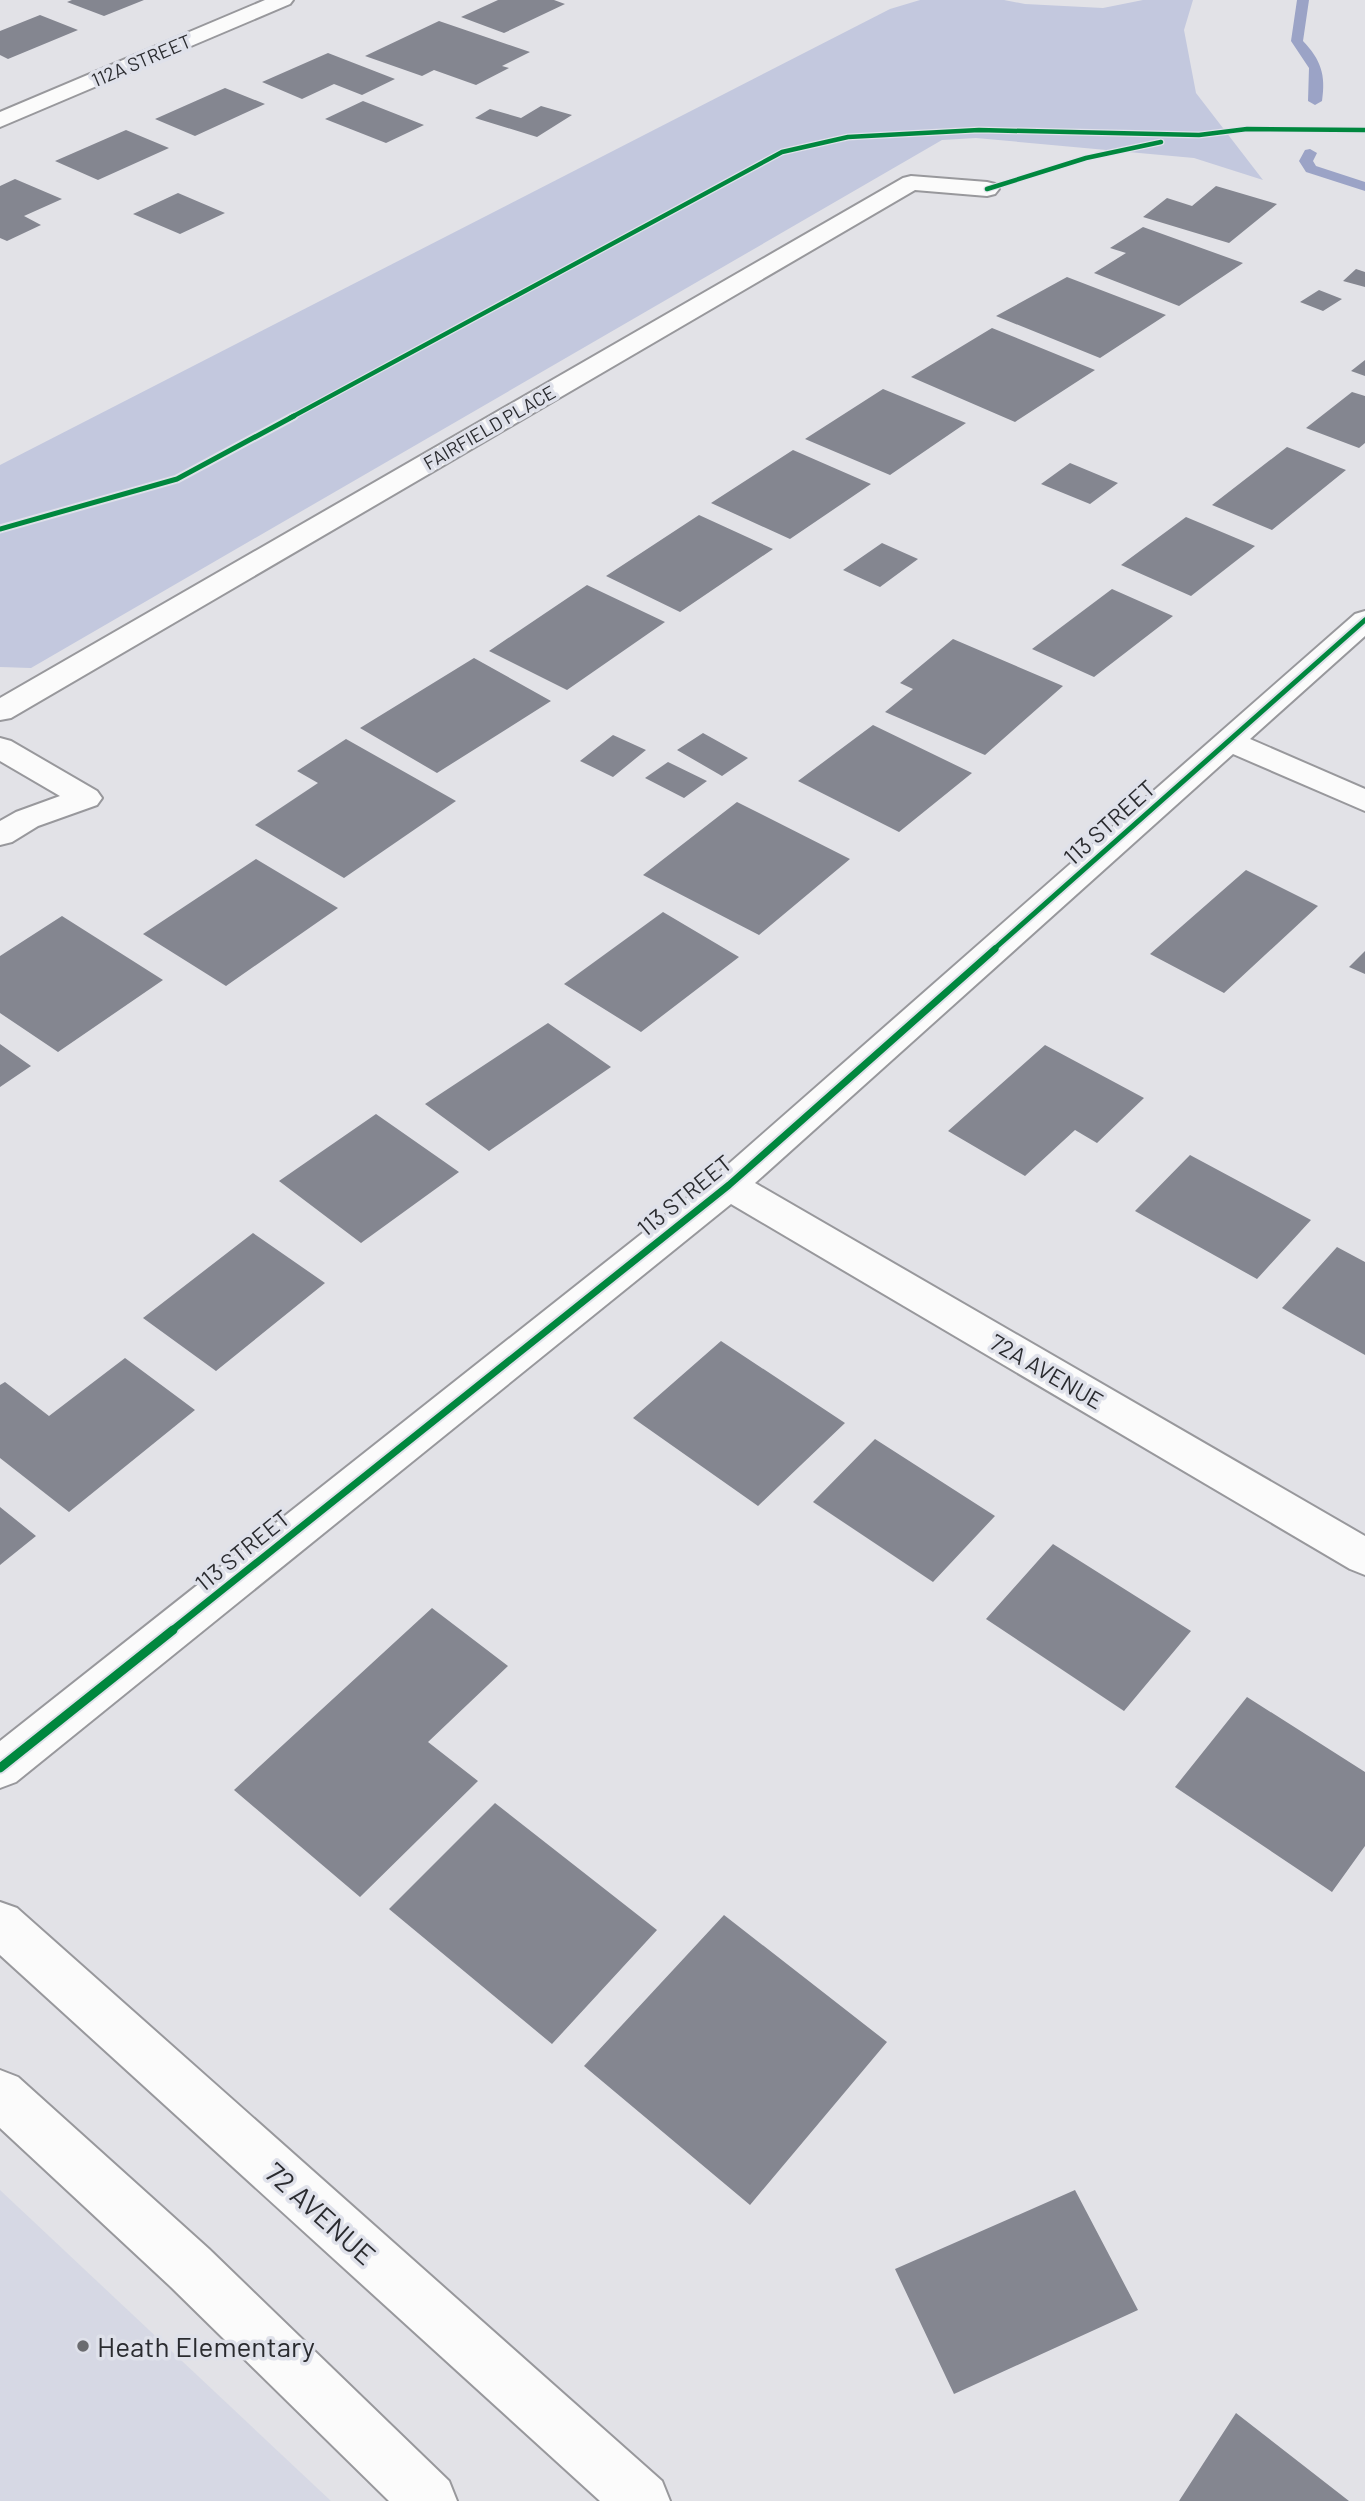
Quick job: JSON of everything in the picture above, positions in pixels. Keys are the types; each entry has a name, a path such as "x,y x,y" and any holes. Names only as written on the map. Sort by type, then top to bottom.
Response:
{"street":[{"name":"112A STREET","path":"0,120 283,0"},
{"name":"FAIRFIELD PLACE","path":"0,711 911,183 987,189"},
{"name":"113 STREET","path":"0,1768 729,1185 1365,620"},
{"path":"1229,741 1365,801"},
{"path":"0,748 86,798 27,819 0,835"},
{"name":"72A AVENUE","path":"729,1185 1365,1557"},
{"name":"72 AVENUE","path":"0,1924 642,2501"},
{"path":"0,2094 190,2268 429,2501"}],"shaded area":[{"path":"920,0 1004,0 1025,4 1103,8 1143,0 1193,0 1184,30 1196,93 1263,180 1194,158 976,138 942,140 31,668 0,667 0,465 890,9"},
{"name":"Heath Elementary","path":"0,2190 331,2501 0,2501"}],"building":[{"path":"144,0 104,16 67,2"},
{"path":"498,0 554,0 565,4 504,33 461,17"},
{"path":"40,15 78,30 8,59 0,55 0,31"},
{"path":"439,21 530,52 502,66 509,68 476,85 434,70 422,76 365,56"},
{"path":"328,53 395,79 362,95 334,84 302,99 262,82"},
{"path":"225,88 265,104 195,136 155,119"},
{"path":"363,101 424,125 386,143 325,119"},
{"path":"541,106 572,115 537,137 475,118 490,109 521,118"},
{"path":"126,130 169,148 98,180 55,161"},
{"path":"15,179 62,199 24,216 41,225 7,241 0,238 0,186"},
{"path":"1216,186 1277,204 1229,243 1143,217 1167,198 1192,206"},
{"path":"178,193 225,213 180,234 133,214"},
{"path":"1143,227 1243,263 1179,306 1094,273 1126,253 1110,248"},
{"path":"1356,269 1365,272 1365,287 1343,281"},
{"path":"1067,277 1166,315 1100,358 996,316"},
{"path":"1319,290 1342,299 1323,311 1300,302"},
{"path":"992,328 1095,370 1015,422 911,377"},
{"path":"1365,360 1365,376 1351,371"},
{"path":"883,389 966,423 890,475 805,439"},
{"path":"1352,392 1365,396 1365,443 1359,448 1306,428"},
{"path":"1287,447 1346,470 1272,530 1212,505"},
{"path":"793,450 871,484 790,539 711,503"},
{"path":"1070,463 1118,483 1090,504 1041,484"},
{"path":"699,515 773,549 680,612 606,576"},
{"path":"1186,517 1255,546 1191,596 1121,565"},
{"path":"882,543 918,559 880,587 843,570"},
{"path":"587,585 665,622 567,690 489,651"},
{"path":"1112,589 1173,616 1094,677 1032,649"},
{"path":"953,639 1063,686 985,755 885,712 913,689 900,683"},
{"path":"474,658 551,701 437,773 360,728"},
{"path":"873,725 972,773 899,832 798,781"},
{"path":"703,733 748,758 722,776 677,750"},
{"path":"613,735 646,750 613,777 580,761"},
{"path":"346,739 456,801 344,878 255,825 318,783 297,771"},
{"path":"668,762 707,781 684,798 645,778"},
{"path":"737,802 850,859 759,935 643,875"},
{"path":"256,859 338,908 226,986 143,934"},
{"path":"1246,870 1318,906 1224,993 1150,954"},
{"path":"663,912 739,957 641,1032 564,984"},
{"path":"62,916 163,980 58,1052 0,1013 0,956"},
{"path":"1365,951 1365,974 1349,967"},
{"path":"548,1023 611,1067 489,1151 425,1104"},
{"path":"0,1044 31,1066 0,1087"},
{"path":"1045,1045 1144,1098 1097,1143 1075,1130 1025,1176 948,1131"},
{"path":"376,1114 459,1172 361,1243 279,1181"},
{"path":"1190,1155 1311,1220 1257,1279 1135,1211"},
{"path":"253,1233 325,1283 216,1371 143,1318"},
{"path":"1337,1247 1365,1262 1365,1355 1282,1308"},
{"path":"721,1341 845,1423 758,1506 633,1418"},
{"path":"125,1358 195,1410 69,1512 0,1458 0,1385 5,1382 49,1416"},
{"path":"875,1439 995,1516 933,1582 813,1502"},
{"path":"0,1507 36,1536 0,1565"},
{"path":"1053,1544 1191,1631 1124,1711 986,1619"},
{"path":"432,1608 508,1666 428,1742 478,1781 360,1897 234,1790"},
{"path":"1247,1697 1365,1772 1365,1846 1332,1892 1175,1787"},
{"path":"495,1803 657,1930 552,2044 389,1909"},
{"path":"724,1915 887,2042 750,2205 584,2066"},
{"path":"1075,2190 1138,2310 954,2394 895,2269"},
{"path":"1236,2413 1349,2501 1179,2501"}],"waterway":[{"path":"1303,0 1297,41 1316,68 1318,81 1315,101"},
{"path":"1310,153 1306,161 1311,169 1365,187"}],"cycle path":[{"path":"0,529 177,479 782,152 848,137 979,130 1199,135 1247,129 1365,130"},
{"path":"987,189 1086,158 1161,142"},
{"path":"0,1768 729,1185 1365,620"}],"place":[{"name":"Heath Elementary","path":"83,2346"}]}
